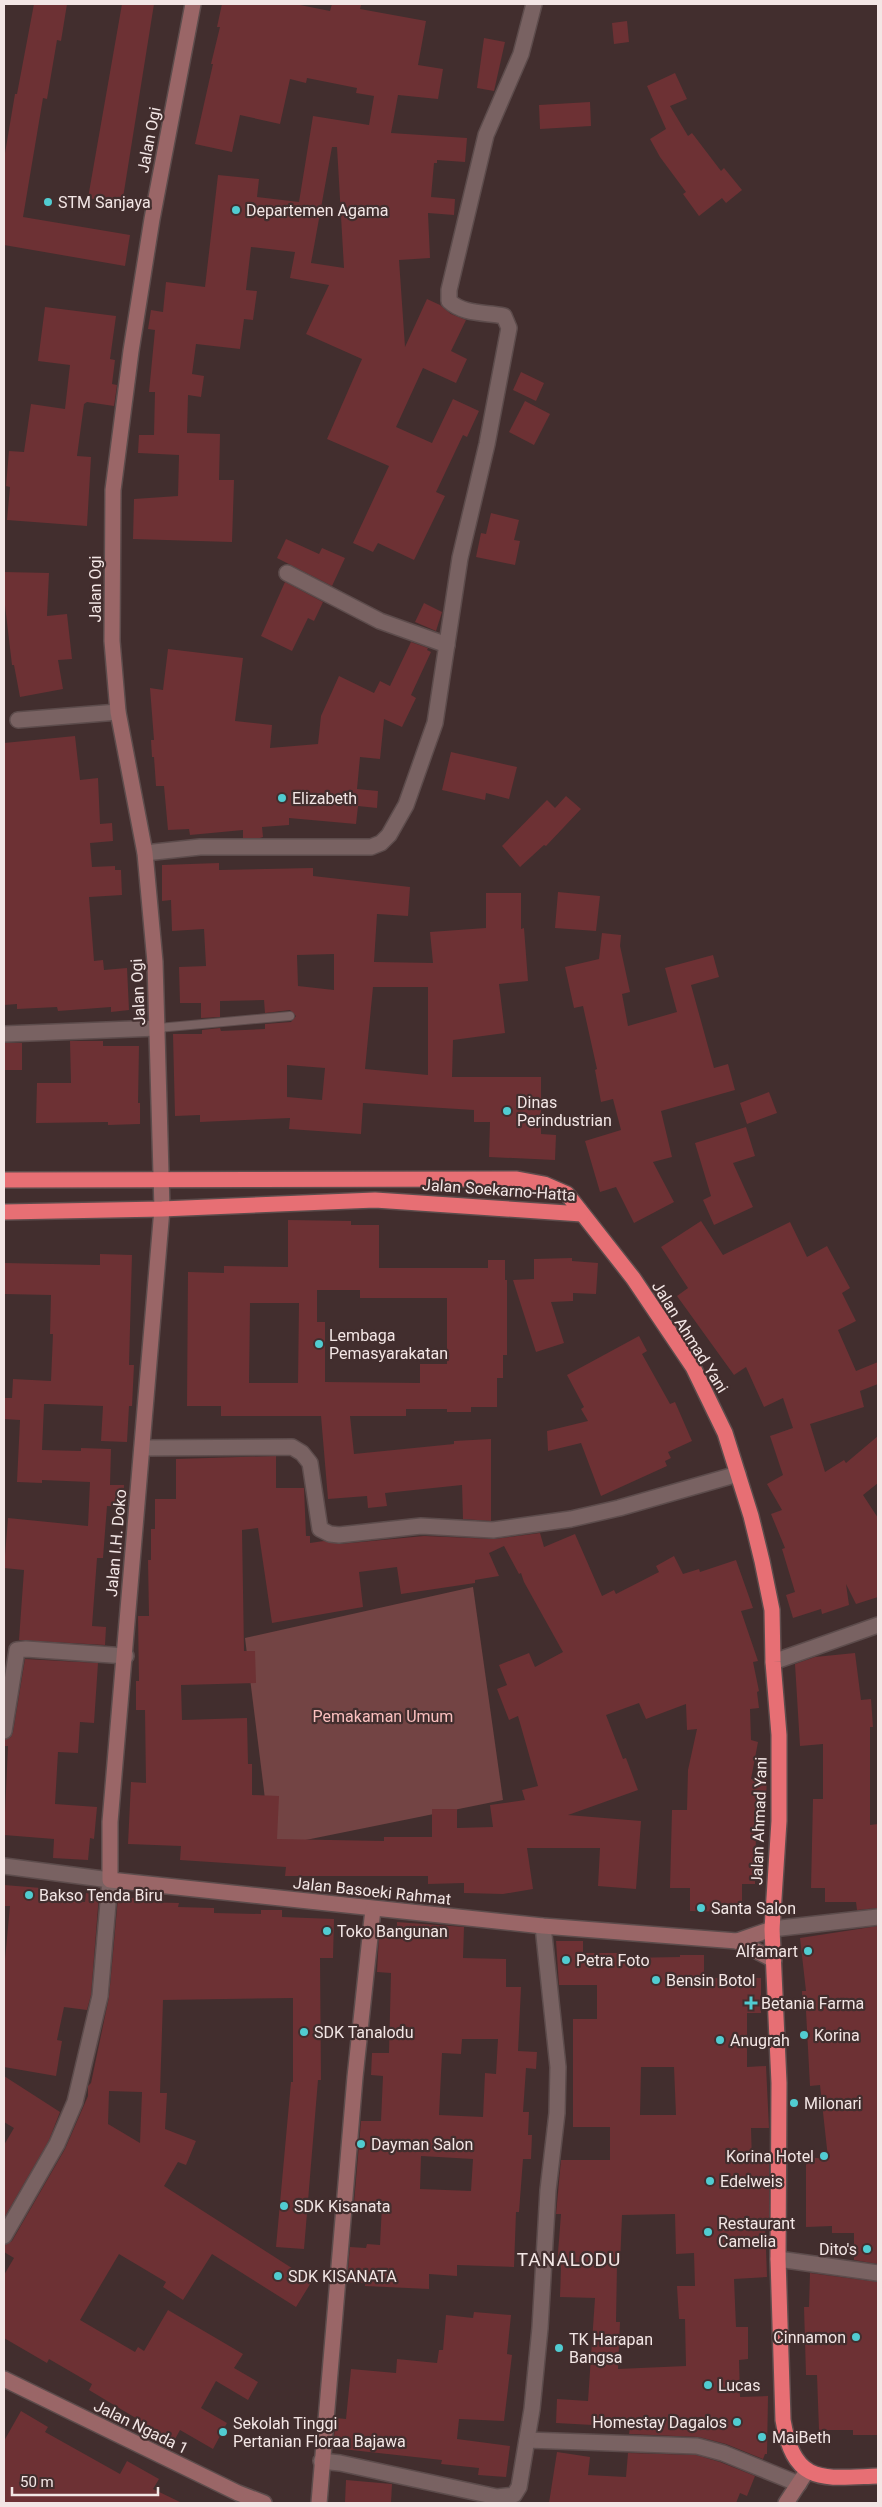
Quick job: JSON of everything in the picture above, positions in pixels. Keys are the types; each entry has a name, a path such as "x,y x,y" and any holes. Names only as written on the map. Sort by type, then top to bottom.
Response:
{"highway":[{"name":"Jalan Soekarno-Hatta","path":"4,1180 517,1178 544,1184 567,1194 582,1214"},
{"name":"Jalan Soekarno-Hatta","path":"4,1212 162,1210 375,1200 582,1214"},
{"name":"Jalan Ahmad Yani","path":"582,1214 633,1278 693,1367 715,1410 751,1516 772,1610 773,1662 779,1735 780,1821 772,1929 779,2083 778,2260 783,2420 787,2444 797,2461 803,2477"},
{"path":"803,2477 878,2476"}],"street":[{"name":"Jalan Ogi","path":"162,1178 158,1028 145,853 118,712 112,641 113,490 131,351 149,238 193,4"},
{"path":"145,853 200,847 371,847 380,843 389,835 406,805 435,723 466,529 487,444 509,328 504,316 488,316 456,307 450,300 449,290 486,135 521,54 534,4"},
{"path":"287,573 380,621 447,645"},
{"path":"18,720 118,712"},
{"path":"4,1034 158,1028"},
{"path":"162,1178 162,1210"},
{"name":"Jalan I.H. Doko","path":"110,1880 110,1822 126,1656 162,1210"},
{"path":"142,1448 292,1447 302,1453 310,1463 320,1529 330,1534 339,1535 421,1526 492,1530 571,1519 619,1508 738,1474"},
{"path":"773,1662 878,1625"},
{"path":"4,1731 17,1650 126,1656"},
{"name":"Jalan Basoeki Rahmat","path":"4,1866 110,1880 373,1909 543,1926 737,1941"},
{"path":"4,2236 57,2144 75,2102 100,1996 110,1880"},
{"path":"319,2503 354,2077 373,1909"},
{"path":"737,1941 772,1929 878,1918"},
{"path":"321,2462 340,2463 497,2497 514,2495 519,2487 527,2440 540,2328 558,2076 543,1926"},
{"path":"737,1941 774,1960"},
{"path":"778,2260 878,2274"},
{"name":"Jalan Ngada 1","path":"4,2379 238,2493 264,2503"},
{"path":"527,2440 697,2446 803,2477 786,2503"}],"lane":[{"path":"158,1028 290,1016"}],"green space":[{"name":"Pemakaman Umum","path":"473,1587 503,1800 271,1847 245,1638"}],"building":[{"path":"34,4 67,4 61,41 57,40 47,99 43,98 23,217 130,235 125,266 4,245 4,159 15,94 17,94"},
{"path":"122,4 154,4 122,204 88,198"},
{"path":"222,4 295,4 330,11 332,4 353,4 361,5 360,9 426,21 418,65 443,69 438,99 398,95 391,133 467,138 465,162 437,160 437,163 434,163 431,197 455,199 454,215 428,213 430,258 399,260 405,347 427,299 440,305 451,314 466,320 451,351 467,359 456,383 423,368 396,427 432,443 453,399 479,411 467,437 463,435 436,492 445,496 414,560 378,543 373,552 353,543 389,466 327,439 362,359 306,334 329,285 290,278 295,252 251,247 246,290 257,291 253,320 244,319 240,349 196,344 192,374 204,376 201,397 188,395 187,433 220,434 219,480 234,480 232,542 133,539 134,499 178,496 179,455 138,453 139,435 154,435 155,392 149,392 155,330 148,329 151,310 163,312 166,282 205,287 218,175 259,179 257,197 299,202 313,116 369,125 374,96 356,93 357,88 307,78 306,83 290,79 280,124 240,115 232,152 195,144 220,27 217,27","holes":["332,147 337,147 344,268 311,263"]},
{"path":"627,21 629,42 614,44 612,23"},
{"path":"484,38 505,42 494,91 477,88"},
{"path":"675,73 687,99 670,106 688,136 692,133 721,171 724,168 742,190 726,203 722,198 699,216 683,194 686,192 660,157 650,139 666,129 647,86"},
{"path":"590,102 591,126 540,129 539,105"},
{"path":"45,307 116,316 110,359 115,360 112,384 117,385 114,406 87,402 84,404 77,456 91,457 87,526 7,520 10,487 6,486 9,451 24,452 31,404 65,409 70,365 38,361"},
{"path":"521,372 544,383 536,401 513,390"},
{"path":"525,401 550,414 534,445 509,432"},
{"path":"491,513 519,520 514,540 520,541 515,565 476,557 481,533 486,534"},
{"path":"286,539 319,554 322,548 345,558 332,586 277,558"},
{"path":"4,572 49,573 47,616 67,614 72,659 58,660 63,689 20,697 14,665 12,665 4,597"},
{"path":"285,582 323,602 314,621 308,618 292,651 261,636"},
{"path":"424,603 442,612 436,631 415,622"},
{"path":"411,642 428,648 427,650 431,652 411,695 416,698 402,727 384,719 380,759 360,757 357,789 378,791 377,808 358,806 356,824 289,818 289,825 262,827 263,837 260,838 243,838 243,830 190,835 189,829 168,830 164,786 156,786 154,757 152,757 151,740 154,740 150,688 163,690 168,649 243,658 235,721 272,725 270,748 318,744 321,716 339,676 374,693 380,681 390,686"},
{"path":"75,736 80,780 98,778 100,824 112,823 113,841 90,843 92,867 115,866 115,870 121,870 122,895 89,897 94,961 103,960 104,970 127,968 129,1010 111,1012 111,1007 58,1011 57,1007 17,1009 17,1004 4,1005 4,743"},
{"path":"451,752 517,767 509,799 486,793 485,800 442,790"},
{"path":"566,796 581,809 546,846 544,845 520,867 502,846 547,800 555,808"},
{"path":"219,863 219,870 313,868 313,876 410,887 408,916 377,914 374,962 433,963 430,932 486,928 486,893 521,893 521,929 524,928 528,981 499,984 505,1033 453,1040 452,1077 541,1077 541,1134 556,1135 555,1160 489,1157 490,1122 474,1122 474,1110 363,1103 361,1134 289,1129 290,1118 200,1122 200,1115 175,1116 173,1034 202,1034 202,1030 220,1028 221,1031 265,1029 265,1024 291,1022 296,1016 290,1010 265,1013 264,1000 220,1001 220,1017 201,1018 201,1003 180,1003 179,967 206,966 204,929 172,931 171,900 162,901 162,865","holes":["334,954 334,990 298,986 297,955","373,987 428,987 428,1075 365,1069","287,1065 325,1068 322,1100 287,1097"]},
{"path":"558,892 600,896 596,931 555,928"},
{"path":"602,933 621,935 620,946 630,992 622,994 628,1026 677,1012 665,968 713,955 719,977 691,985 714,1068 728,1064 735,1090 661,1111 672,1157 653,1162 674,1202 634,1223 616,1187 600,1192 585,1141 621,1130 613,1099 601,1102 595,1070 597,1069 583,1006 574,1008 565,967 599,959"},
{"path":"70,1041 103,1041 103,1046 139,1046 138,1103 140,1103 140,1124 108,1125 108,1122 36,1123 37,1083 71,1083"},
{"path":"4,1043 22,1043 22,1070 4,1070"},
{"path":"769,1092 777,1113 747,1124 740,1103"},
{"path":"746,1127 755,1156 733,1163 753,1207 714,1225 703,1200 711,1196 695,1143"},
{"path":"288,1220 351,1221 351,1225 379,1225 379,1268 488,1268 488,1260 505,1260 505,1280 507,1280 507,1355 503,1355 503,1378 497,1378 497,1407 471,1407 471,1412 447,1412 447,1409 406,1409 406,1416 350,1416 354,1454 454,1444 454,1441 491,1439 491,1521 463,1519 462,1485 385,1493 387,1506 368,1508 367,1496 328,1499 321,1416 221,1416 221,1406 187,1406 188,1272 224,1273 224,1266 288,1267","holes":["317,1290 360,1290 360,1298 447,1298 447,1364 420,1364 420,1383 325,1382 325,1322 317,1322","250,1303 299,1303 298,1383 249,1383"]},
{"path":"701,1221 723,1255 790,1222 807,1257 827,1246 850,1288 842,1293 856,1321 838,1330 856,1371 878,1362 878,1384 860,1391 864,1407 810,1424 825,1472 844,1460 846,1463 878,1436 878,1483 863,1495 878,1518 878,1597 856,1604 846,1584 849,1605 822,1614 821,1609 793,1618 786,1595 795,1592 782,1549 785,1548 771,1514 782,1510 767,1484 783,1475 770,1436 793,1428 783,1398 764,1407 746,1367 734,1375 677,1296 688,1288 661,1247"},
{"path":"100,1254 132,1255 129,1365 134,1365 132,1406 129,1406 127,1442 101,1441 103,1406 44,1404 42,1450 81,1451 81,1448 111,1449 110,1485 124,1485 123,1507 107,1506 103,1558 97,1558 92,1626 106,1627 105,1645 19,1640 24,1570 4,1568 8,1518 88,1526 90,1482 42,1480 42,1483 17,1482 20,1420 4,1419 4,1398 12,1398 13,1379 51,1381 53,1334 50,1334 51,1295 4,1294 4,1263 100,1265"},
{"path":"572,1258 572,1261 598,1263 596,1294 573,1293 573,1301 551,1302 564,1343 536,1352 513,1280 534,1279 534,1259"},
{"path":"639,1336 647,1351 642,1354 670,1404 675,1402 692,1441 668,1452 671,1458 665,1461 667,1466 601,1496 581,1443 548,1451 547,1431 588,1421 581,1409 584,1407 567,1375"},
{"path":"276,1456 276,1488 304,1488 306,1536 310,1536 310,1543 324,1541 340,1544 424,1536 494,1539 540,1533 544,1547 575,1534 602,1596 614,1590 616,1594 659,1572 656,1566 674,1556 683,1574 699,1569 700,1572 736,1560 753,1608 741,1611 758,1661 753,1662 759,1691 757,1692 759,1708 750,1709 751,1740 758,1742 751,1779 767,1779 766,1798 764,1798 763,1834 756,1834 755,1884 742,1884 742,1912 690,1911 690,1888 670,1888 672,1810 687,1810 688,1770 697,1729 687,1730 686,1704 646,1719 639,1703 606,1715 623,1759 626,1758 638,1790 568,1815 641,1821 636,1889 598,1886 600,1848 527,1848 533,1889 503,1894 464,1893 464,1883 428,1884 428,1876 285,1876 286,1867 180,1860 181,1846 128,1844 131,1782 146,1783 145,1710 136,1710 136,1681 139,1681 138,1616 149,1616 148,1560 151,1560 151,1529 155,1529 155,1499 176,1499 176,1459","holes":["258,1528 272,1623 363,1607 359,1572 397,1567 401,1594 475,1583 475,1580 499,1576 489,1553 504,1546 519,1574 521,1573 524,1582 563,1652 535,1667 529,1653 499,1665 507,1685 497,1689 509,1720 518,1716 538,1786 522,1790 525,1800 490,1805 493,1827 457,1828 457,1809 432,1809 432,1837 384,1837 384,1841 277,1839 279,1796 252,1795 252,1764 248,1764 247,1718 182,1720 181,1685 256,1683 255,1651 244,1651 242,1530"]},
{"path":"855,1653 861,1700 871,1699 873,1727 870,1727 870,1825 878,1824 878,1908 857,1910 856,1902 825,1902 825,1888 811,1888 813,1799 823,1799 823,1744 800,1746 795,1664 815,1657"},
{"path":"25,1659 98,1663 94,1723 80,1722 78,1753 58,1752 55,1804 97,1807 94,1839 90,1838 88,1860 53,1858 54,1839 4,1835 8,1746 4,1746 4,1740 11,1737 13,1732"},
{"path":"4,1885 41,1888 41,1897 85,1902 86,1893 99,1895 91,1995 87,2010 64,2007 57,2040 62,2041 56,2076 4,2067 4,1970 10,1906 4,1906"},
{"path":"118,1898 134,1898 134,1902 179,1903 178,1907 214,1908 214,1913 261,1914 261,1910 282,1910 282,1917 334,1919 333,1958 320,1958 321,2080 318,2080 304,2249 276,2247 291,2082 293,2082 293,1998 163,2000 160,2093 167,2093 165,2129 196,2141 186,2165 178,2162 164,2186 312,2281 296,2307 212,2254 183,2300 163,2287 166,2282 119,2254 80,2320 135,2352 138,2347 144,2351 168,2310 243,2354 234,2368 258,2382 248,2400 216,2381 201,2408 227,2423 213,2449 180,2430 174,2441 89,2390 92,2384 49,2359 47,2363 4,2338 4,2275 14,2258 4,2252 4,2245 12,2241 65,2149 88,2096 88,2086 91,2083 109,1997","holes":["109,2091 142,2092 140,2143 108,2124"]},
{"path":"397,1922 464,1927 463,1958 506,1959 506,1987 521,1987 518,2051 537,2052 536,2069 526,2068 523,2112 529,2112 528,2135 532,2135 531,2159 523,2159 519,2212 516,2212 514,2267 457,2265 457,2276 429,2274 429,2289 365,2286 365,2283 347,2282 350,2247 366,2248 367,2244 380,2245 382,2205 354,2203 361,2121 381,2121 383,2076 371,2075 372,2053 389,2053 391,1973 377,1972 379,1937 397,1937","holes":["462,2039 498,2039 496,2074 485,2073 483,2117 439,2115 442,2053 461,2054","421,2156 473,2159 471,2191 420,2189"]},
{"path":"878,1926 878,2264 854,2260 854,2233 832,2233 832,2226 806,2227 806,2158 828,2158 820,2085 810,2086 806,2011 803,2011 802,1991 806,1991 800,1938"},
{"path":"556,1941 583,1941 583,1953 627,1953 627,1958 704,1955 704,1978 761,1978 761,2013 747,2013 747,2067 766,2066 769,2128 751,2128 752,2162 769,2162 769,2222 765,2222 767,2277 734,2279 736,2327 748,2327 748,2359 739,2360 740,2397 768,2396 767,2454 765,2454 763,2459 726,2444 699,2437 629,2434 630,2427 556,2423 557,2399 588,2401 595,2298 560,2297 561,2267 557,2266 561,2214 556,2214 561,2160 610,2160 610,2127 573,2127 573,2019 597,2019 597,1985 559,1985","holes":["641,2067 674,2067 676,2115 640,2115","675,2214 676,2254 694,2253 695,2286 677,2286 679,2319 685,2319 686,2366 618,2369 620,2322 616,2322 617,2264 620,2265 622,2215"]},
{"path":"4,2076 60,2112 49,2140 4,2218 4,2145 14,2128 4,2122"},
{"path":"810,2273 878,2282 878,2435 853,2435 853,2430 819,2430 817,2375 806,2375 804,2307 809,2307"},
{"path":"474,2312 511,2315 507,2354 512,2355 504,2421 459,2419 457,2439 510,2446 506,2477 478,2475 479,2468 441,2464 442,2460 333,2448 336,2418 346,2419 351,2369 396,2373 397,2359 437,2363 439,2350 443,2350 446,2315 473,2318"},
{"path":"21,2411 48,2427 45,2432 120,2474 127,2461 159,2479 153,2489 182,2503 4,2503 4,2441"},
{"path":"557,2452 590,2457 588,2475 626,2477 628,2453 696,2455 755,2476 747,2496 740,2493 736,2503 549,2503"},
{"path":"346,2480 392,2484 391,2503 345,2503"}],"place":[{"name":"STM Sanjaya","path":"48,202"},
{"name":"Departemen Agama","path":"236,210"},
{"name":"Elizabeth","path":"282,798"},
{"name":"Dinas Perindustrian","path":"507,1111"},
{"name":"Lembaga Pemasyarakatan","path":"319,1344"},
{"name":"Bakso Tenda Biru","path":"29,1895"},
{"name":"Santa Salon","path":"701,1908"},
{"name":"Toko Bangunan","path":"327,1931"},
{"name":"Alfamart","path":"808,1951"},
{"name":"Petra Foto","path":"566,1960"},
{"name":"Bensin Botol","path":"656,1980"},
{"name":"Betania Farma","path":"751,2003"},
{"name":"SDK Tanalodu","path":"304,2032"},
{"name":"Korina","path":"804,2035"},
{"name":"Anugrah","path":"720,2040"},
{"name":"Milonari","path":"794,2103"},
{"name":"Dayman Salon","path":"361,2144"},
{"name":"Korina Hotel","path":"824,2156"},
{"name":"Edelweis","path":"710,2181"},
{"name":"SDK Kisanata","path":"284,2206"},
{"name":"Restaurant Camelia","path":"708,2232"},
{"name":"Dito's","path":"867,2249"},
{"name":"SDK KISANATA","path":"278,2276"},
{"name":"Cinnamon","path":"856,2337"},
{"name":"TK Harapan Bangsa","path":"559,2348"},
{"name":"Lucas","path":"708,2385"},
{"name":"Homestay Dagalos","path":"737,2422"},
{"name":"Sekolah Tinggi Pertanian Floraa Bajawa","path":"223,2432"},
{"name":"MaiBeth","path":"762,2437"}],"district":[{"name":"TANALODU","path":"569,2259"}]}
